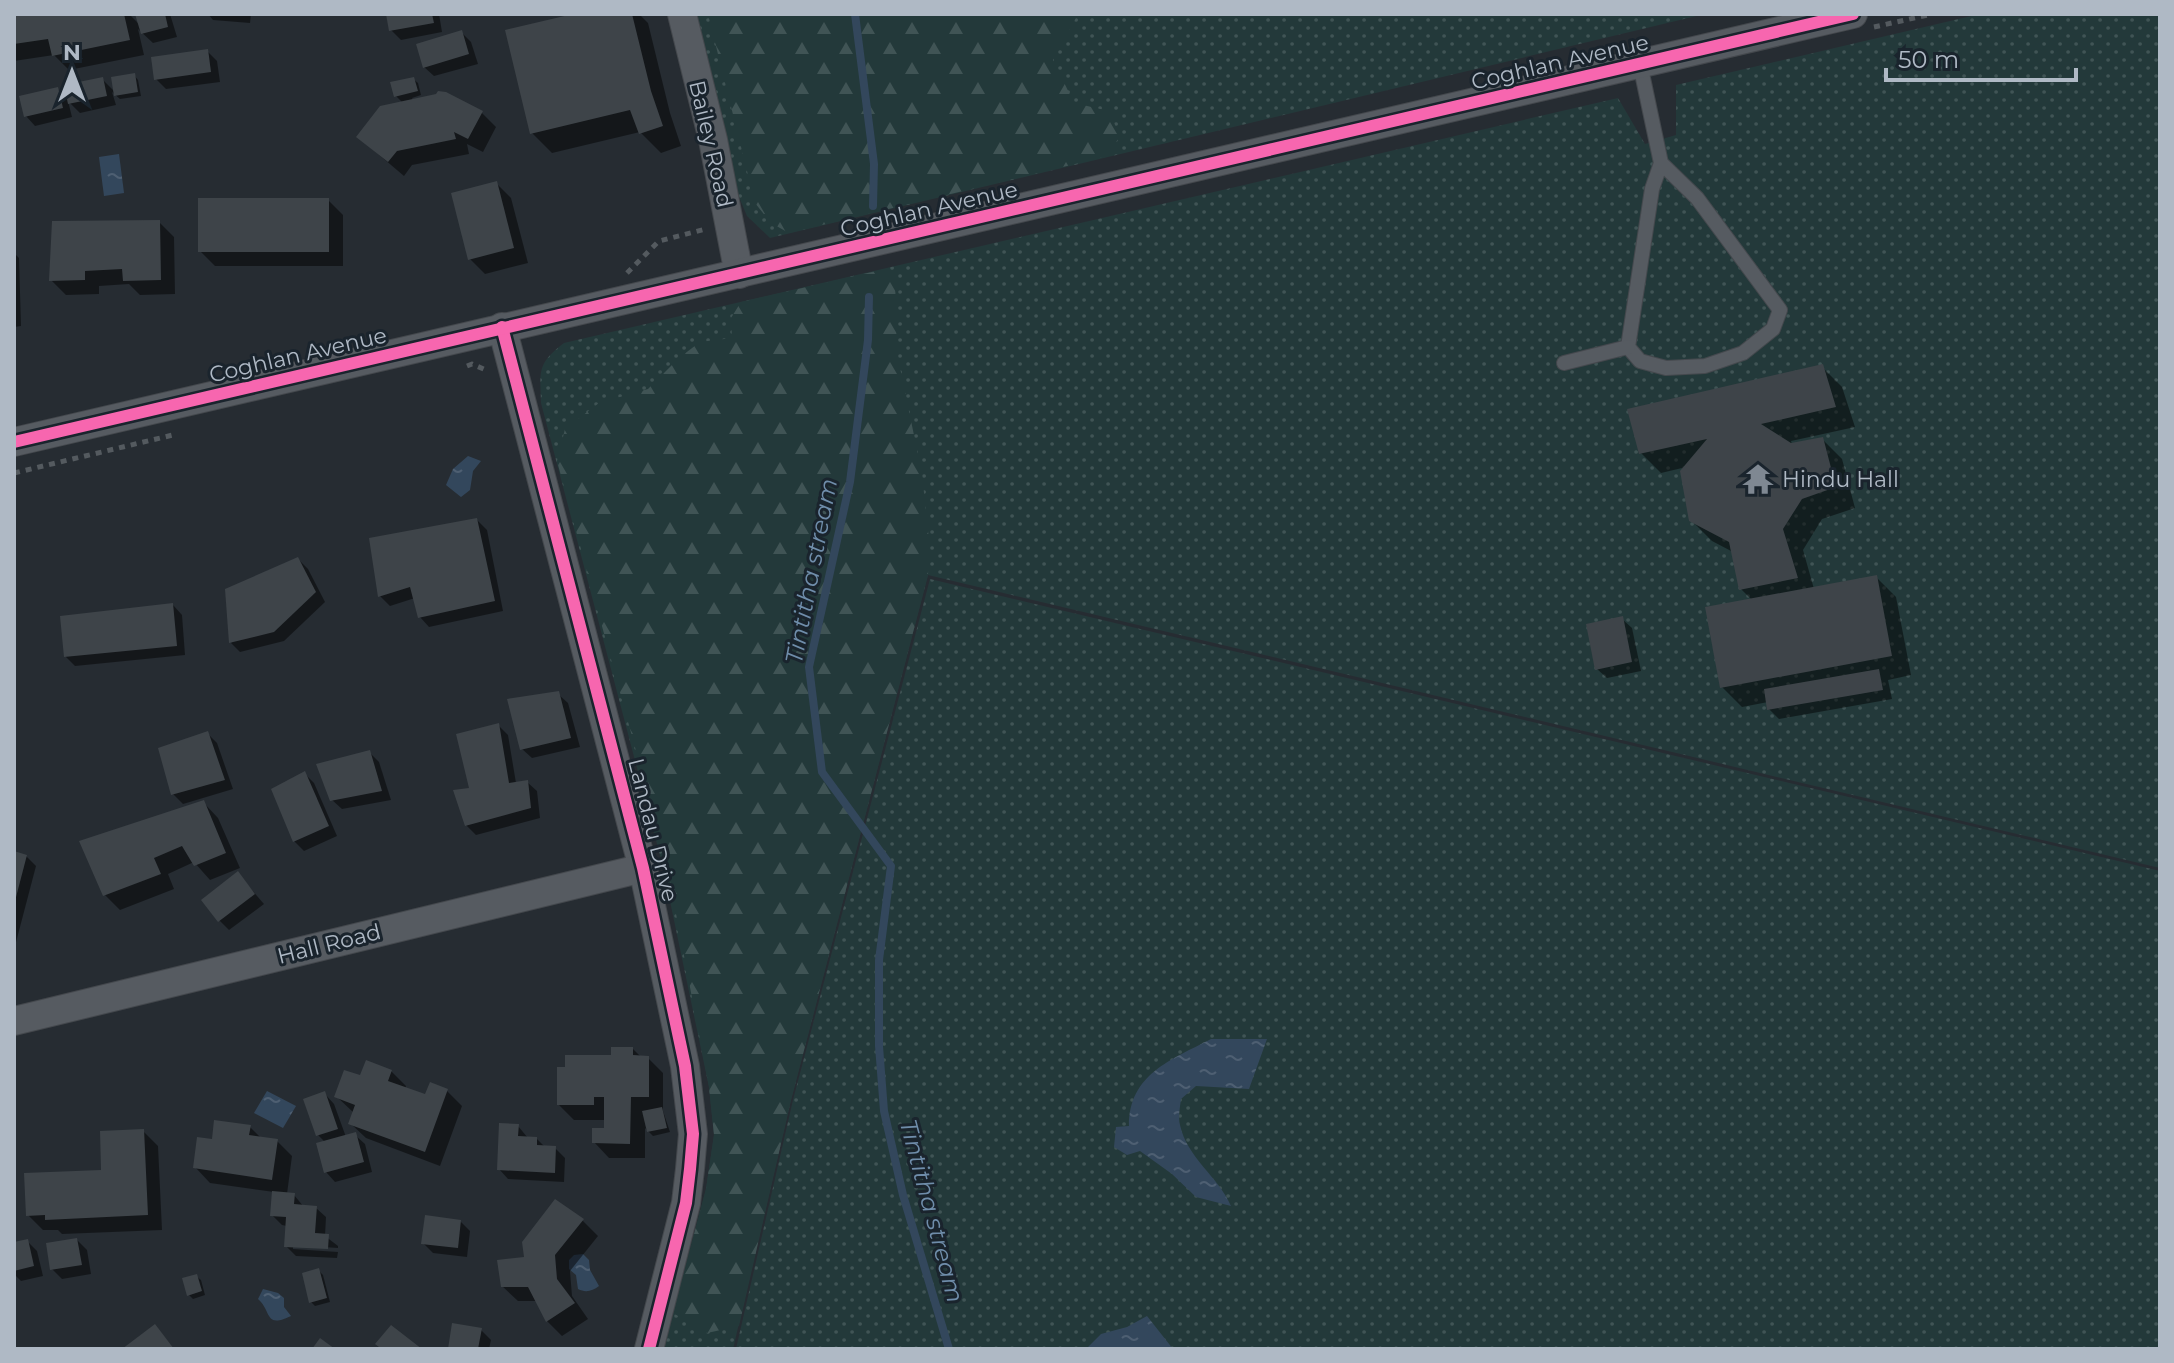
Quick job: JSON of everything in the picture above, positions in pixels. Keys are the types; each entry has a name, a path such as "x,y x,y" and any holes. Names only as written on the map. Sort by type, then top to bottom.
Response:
{"street":[{"name":"Bailey Road","path":"682,14 713,140 739,274"},
{"name":"Coghlan Avenue","path":"14,442 1640,64 1862,21"},
{"name":"Landau Drive","path":"502,327 643,868 685,1066 693,1134 686,1203 649,1349"},
{"name":"Hall Road","path":"14,1021 643,868"}],"lane":[{"path":"1640,64 1661,163 1652,189 1628,347 1640,361 1666,368 1705,366 1743,353 1773,329 1780,310 1697,198 1661,163"},
{"path":"1564,363 1628,347"}],"path":[{"path":"1862,21 1932,14"},
{"path":"621,278 659,241 711,228"},
{"path":"472,364 501,376"}],"green space":[{"path":"695,14 1705,14 770,238 747,216 739,197"},
{"path":"708,14 1078,14 1053,60 1074,103 1109,111 1120,137 1104,157 789,233 771,223 755,203"},
{"path":"1980,14 2160,14 2160,868 928,575 791,1100 733,1349 664,1349 706,1189 714,1135 709,1087 662,863 541,403 542,368 549,357 564,343 1618,98 1645,144 1676,135 1676,85"},
{"path":"885,269 895,278 897,353 922,474 929,540 928,575 791,1100 739,1326 707,1333 673,1313 706,1189 714,1135 709,1087 666,861 557,461 565,429 599,403 648,389 700,342 732,338 731,318 741,302"},
{"path":"930,579 2160,871 2160,1349 736,1349 793,1100"}],"water":[{"path":"119,154 124,193 104,196 99,157"},
{"path":"468,456 481,461 473,471 470,490 461,497 446,485 453,469"},
{"path":"1211,1039 1267,1039 1249,1089 1196,1086 1181,1099 1179,1119 1184,1137 1231,1206 1196,1197 1172,1174 1140,1151 1127,1155 1114,1147 1116,1127 1129,1126 1136,1093 1144,1081 1167,1062"},
{"path":"267,1091 296,1106 283,1128 254,1113"},
{"path":"583,1254 589,1260 590,1270 599,1286 589,1291 578,1289 576,1275 569,1269 569,1260 574,1255"},
{"path":"263,1289 284,1298 284,1307 291,1316 276,1321 272,1319 258,1299"},
{"path":"1147,1316 1173,1349 1086,1349 1101,1334 1127,1327"}],"building":[{"path":"14,14 124,14 130,40 52,56 48,39 14,44"},
{"path":"135,14 165,14 168,27 141,34"},
{"path":"386,14 432,14 434,23 389,31"},
{"path":"573,14 632,14 663,126 639,134 630,110 530,134 505,30"},
{"path":"462,30 469,54 423,68 416,44"},
{"path":"208,49 211,72 154,80 151,57"},
{"path":"135,73 138,92 114,96 111,77"},
{"path":"103,77 107,96 68,104 64,85"},
{"path":"414,77 418,91 394,97 390,82"},
{"path":"58,87 63,108 24,117 19,96"},
{"path":"438,91 483,111 468,139 454,132 456,139 397,151 388,162 356,137 380,106 436,94"},
{"path":"497,181 514,248 468,260 451,193"},
{"path":"198,198 329,198 329,252 198,252"},
{"path":"160,220 161,280 123,281 122,269 85,271 85,280 49,281 52,221"},
{"name":"Hindu Hall","path":"1823,364 1836,407 1761,424 1791,443 1823,437 1836,487 1802,499 1783,529 1798,578 1739,590 1729,542 1689,521 1680,471 1707,439 1639,454 1627,409"},
{"path":"477,518 495,601 418,618 410,587 378,597 369,538"},
{"path":"298,557 316,592 274,632 229,643 225,589"},
{"path":"1877,575 1892,656 1720,688 1705,607"},
{"path":"173,603 177,646 64,657 60,616"},
{"path":"1623,616 1632,662 1595,670 1586,624"},
{"path":"1879,669 1883,690 1767,710 1764,689"},
{"path":"559,691 571,738 520,750 507,699"},
{"path":"499,723 509,783 528,780 531,808 465,826 453,790 469,788 456,734"},
{"path":"208,731 225,780 171,795 158,748"},
{"path":"370,750 382,791 330,801 316,764"},
{"path":"305,771 329,826 293,842 271,789"},
{"path":"204,800 226,853 194,866 182,846 154,858 161,874 103,896 79,841"},
{"path":"14,851 27,855 15,901 14,901"},
{"path":"238,871 255,894 218,922 201,900"},
{"path":"611,1047 633,1047 633,1055 649,1056 649,1097 631,1097 630,1144 592,1143 592,1128 604,1128 604,1097 594,1097 594,1105 557,1105 557,1067 565,1067 565,1055 611,1055"},
{"path":"366,1060 392,1070 388,1081 425,1094 430,1082 448,1089 425,1152 348,1124 355,1105 334,1097 344,1070 360,1075"},
{"path":"325,1091 338,1129 316,1136 303,1099"},
{"path":"662,1107 667,1128 647,1132 642,1111"},
{"path":"214,1120 251,1125 249,1135 278,1139 272,1180 193,1168 197,1137 212,1139"},
{"path":"499,1123 519,1124 518,1136 537,1137 537,1145 556,1146 555,1173 497,1170"},
{"path":"144,1129 148,1215 45,1220 45,1215 26,1216 24,1173 101,1170 100,1131"},
{"path":"356,1132 364,1162 324,1173 316,1143"},
{"path":"272,1191 295,1193 294,1204 317,1206 315,1233 329,1234 328,1249 284,1247 286,1217 270,1216"},
{"path":"555,1199 584,1219 555,1255 557,1279 575,1303 546,1322 528,1287 501,1287 497,1260 524,1257 522,1242"},
{"path":"425,1215 461,1220 458,1248 421,1244"},
{"path":"77,1238 82,1265 50,1270 46,1243"},
{"path":"28,1239 34,1266 14,1271 14,1242"},
{"path":"319,1268 327,1298 309,1303 302,1273"},
{"path":"197,1274 202,1291 187,1296 182,1278"},
{"path":"452,1323 482,1328 478,1349 448,1349"},
{"path":"155,1324 174,1349 122,1349"},
{"path":"391,1325 422,1349 378,1349 375,1344"},
{"path":"320,1338 335,1349 312,1349"}],"waterway":[{"path":"855,14 874,164 873,206"},
{"name":"Tintitha stream","path":"869,297 868,340 850,482 809,667 822,772 891,866 879,960 879,1046 884,1111 903,1195 949,1349"}],"cycle path":[{"path":"14,442 1853,14"},
{"path":"502,327 643,868 685,1066 693,1134 686,1203 649,1349"}],"place":[{"name":"Hindu Hall","path":"1758,479"}]}
